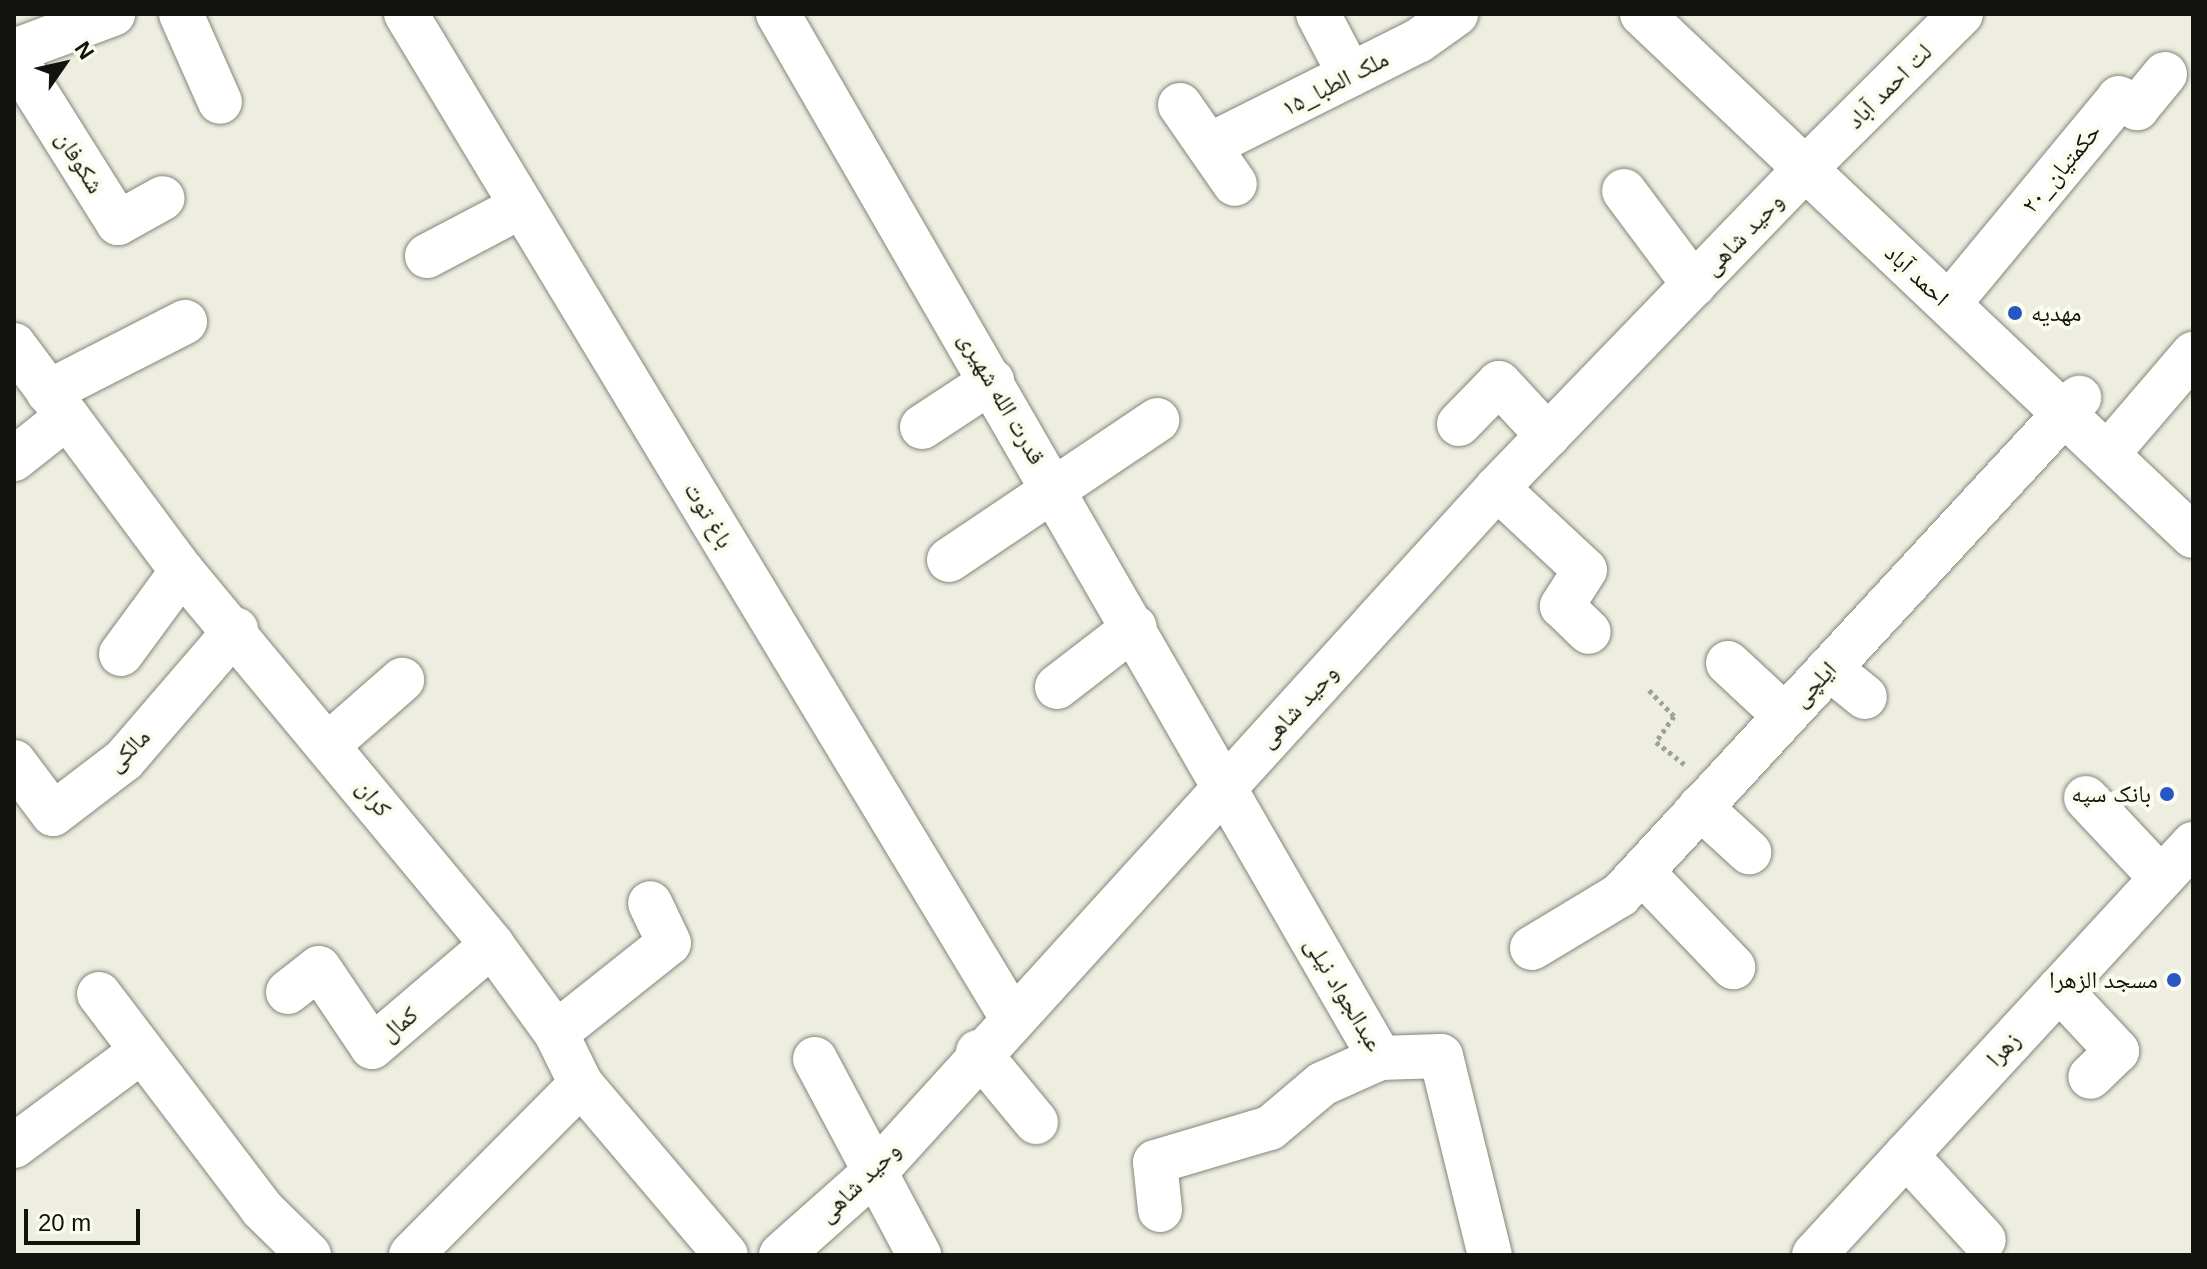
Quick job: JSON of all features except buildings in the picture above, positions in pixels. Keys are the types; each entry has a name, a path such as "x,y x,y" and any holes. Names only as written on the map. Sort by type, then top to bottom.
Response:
{"street":[{"path":"14,54 113,14"},
{"path":"181,14 220,102"},
{"name":"باغ توت","path":"406,14 1011,1016"},
{"name":"قدرت الله شهیری","path":"778,14 1226,782"},
{"path":"1318,14 1350,75"},
{"name":"۱۵_ملک الطبا","path":"1210,145 1350,75 1456,14"},
{"name":"احمد آباد","path":"1642,14 1811,163 2071,406 2121,438 2193,504"},
{"name":"احمد آباد","path":"1671,14 1811,163 1962,288 2193,536"},
{"name":"لت احمد آباد","path":"1811,163 1961,14"},
{"name":"شکوفان","path":"14,54 118,223 163,198"},
{"name":"۲۰_حکمتیان","path":"1962,288 2119,98 2137,108 2165,74"},
{"path":"1180,105 1235,184"},
{"name":"وحید شاهی","path":"781,1255 879,1168 978,1052 1497,488 1811,163"},
{"path":"1624,191 1694,285"},
{"path":"427,256 522,206"},
{"path":"14,459 58,404 185,322"},
{"name":"کران","path":"14,345 182,571 236,630 330,743 492,945 556,1033 581,1084 726,1255"},
{"path":"2121,438 2193,354"},
{"path":"922,427 992,381"},
{"path":"1459,424 1499,383 1548,436"},
{"name":"ایلچی","path":"1532,948 1620,895 2071,406"},
{"path":"949,560 1056,493 1157,420"},
{"path":"1497,488 1585,570 1562,606 1589,632"},
{"path":"121,654 182,571"},
{"path":"1057,687 1135,627"},
{"name":"مالکی","path":"17,770 53,814 124,760 236,630"},
{"path":"1728,663 1785,716"},
{"path":"1829,668 1865,697"},
{"path":"330,743 402,680"},
{"name":"عبدالجواد نیلی","path":"1226,782 1380,1058 1441,1056 1490,1255"},
{"path":"1708,798 1749,852"},
{"path":"2086,798 2161,878"},
{"name":"زهرا","path":"1814,1255 2193,844"},
{"path":"1642,872 1733,967"},
{"path":"556,1033 669,943 650,903"},
{"name":"کمال","path":"288,992 319,968 372,1047 492,945"},
{"path":"2059,989 2117,1051 2090,1077"},
{"path":"99,994 262,1209 309,1255"},
{"path":"14,1146 142,1051"},
{"path":"978,1052 1036,1122"},
{"path":"1160,1210 1155,1162 1270,1128 1322,1084 1380,1058"},
{"path":"815,1059 879,1168 919,1255"},
{"path":"411,1255 581,1084"},
{"path":"1906,1155 1984,1240"}],"path":[{"path":"1649,690 1674,716 1656,742 1708,798"}],"place":[{"name":"مهدیه","path":"2015,313"},
{"name":"بانک سپه","path":"2167,794"},
{"name":"مسجد الزهرا","path":"2174,980"}]}
